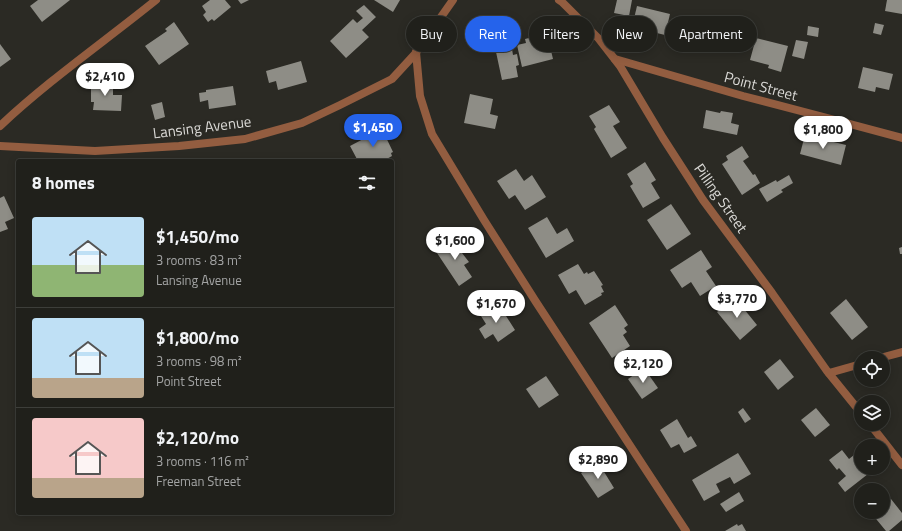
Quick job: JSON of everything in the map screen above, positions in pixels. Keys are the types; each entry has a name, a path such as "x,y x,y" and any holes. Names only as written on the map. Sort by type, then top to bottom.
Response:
{"street":[{"path":"0,126 78,60 156,0"},
{"name":"Lansing Avenue","path":"442,16 453,0"},
{"name":"Pilling Street","path":"559,0 599,39 615,59 703,200 829,373 854,404"},
{"path":"416,52 420,96 432,134 536,302 686,531"},
{"name":"Lansing Avenue","path":"0,146 95,150 179,146 245,139 302,123 392,79 416,52"},
{"name":"Point Street","path":"615,59 743,96 902,138"},
{"path":"890,355 902,352"},
{"path":"829,373 854,366"},
{"path":"875,431 902,465"}],"building":[{"path":"38,0 70,0 42,22 30,6"},
{"path":"210,0 225,0 231,7 214,21 212,19 208,22 203,15 206,12 202,6"},
{"path":"238,0 249,0 241,4"},
{"path":"374,0 400,0 393,12"},
{"path":"617,0 632,0 629,16 614,13"},
{"path":"887,0 902,0 902,14 885,11"},
{"path":"364,5 376,17 362,30 369,37 346,58 330,41 353,19 357,23 363,18 356,11"},
{"path":"637,6 670,14 670,16 665,16 665,35 657,33 657,16 635,16"},
{"path":"174,22 189,44 159,65 145,46 167,31 165,29"},
{"path":"875,23 884,25 881,35 873,33"},
{"path":"808,26 819,28 818,37 807,35"},
{"path":"529,38 529,52 551,52 553,59 522,67 519,52 521,52 521,44 526,43 525,39"},
{"path":"757,38 788,46 781,72 768,68 769,65 750,60 752,52 757,52"},
{"path":"796,40 808,42 804,59 792,56"},
{"path":"0,44 11,59 0,67"},
{"path":"496,52 512,52 513,55 517,54 519,65 516,66 518,77 502,80"},
{"path":"301,61 307,82 278,90 276,81 269,83 266,71"},
{"path":"863,67 893,74 889,90 876,87 875,92 858,88"},
{"path":"91,81 113,81 113,95 122,95 121,111 93,110 94,102 91,102"},
{"path":"233,86 236,105 209,109 208,100 200,102 199,93 206,92 206,90"},
{"path":"470,94 493,99 490,114 498,116 495,129 464,123"},
{"path":"162,102 165,117 155,120 151,105"},
{"path":"609,105 620,122 613,126 627,148 611,158 594,129 596,127 589,116"},
{"path":"706,110 720,113 721,111 733,113 731,123 739,125 737,135 703,128"},
{"path":"382,129 393,152 391,153 392,156 387,159 357,159 350,146"},
{"path":"805,135 846,145 841,165 800,154"},
{"path":"742,146 749,157 743,161 753,175 755,174 760,183 742,195 722,164 728,160 726,156"},
{"path":"645,162 656,180 651,183 660,198 643,208 630,186 633,184 627,174"},
{"path":"516,169 524,181 532,175 546,197 525,210 515,195 509,199 497,181"},
{"path":"789,175 793,183 781,190 783,192 767,202 759,189 776,180 777,182"},
{"path":"4,196 14,218 5,222 8,229 0,232 0,198"},
{"path":"671,204 691,234 667,250 647,220"},
{"path":"547,217 557,234 567,228 574,241 546,258 528,228"},
{"path":"454,238 460,247 462,245 465,251 462,253 469,262 464,265 472,277 459,286 435,250"},
{"path":"902,247 902,254 900,254 899,248"},
{"path":"701,250 712,267 706,271 716,286 700,296 691,282 682,288 670,270"},
{"path":"578,264 584,274 594,271 603,285 601,286 604,292 601,293 602,295 585,305 576,290 569,294 558,275"},
{"path":"735,298 757,325 740,340 717,312"},
{"path":"846,299 868,327 852,340 830,313"},
{"path":"499,305 515,330 498,342 493,334 485,339 479,329 486,324 481,316"},
{"path":"615,305 628,325 624,328 627,332 623,335 630,346 612,358 589,323"},
{"path":"780,359 794,377 778,390 764,372"},
{"path":"644,368 658,388 642,399 628,379"},
{"path":"546,376 559,395 539,408 526,389"},
{"path":"743,408 751,419 745,423 738,412"},
{"path":"816,408 830,425 815,437 801,420"},
{"path":"677,419 688,438 691,436 697,446 684,453 679,444 671,448 660,430"},
{"path":"842,450 849,459 854,455 854,475 867,475 856,483 854,483 854,485 845,492 838,483 846,476 839,468 837,470 829,460"},
{"path":"738,453 751,474 734,484 730,477 716,484 720,492 704,501 692,480"},
{"path":"598,462 614,488 598,498 581,473"},
{"path":"739,492 744,501 726,512 720,504"},
{"path":"891,499 902,513 902,520 889,531 886,531 876,519 890,519"},
{"path":"737,524 738,526 742,524 746,531 725,531"}]}
